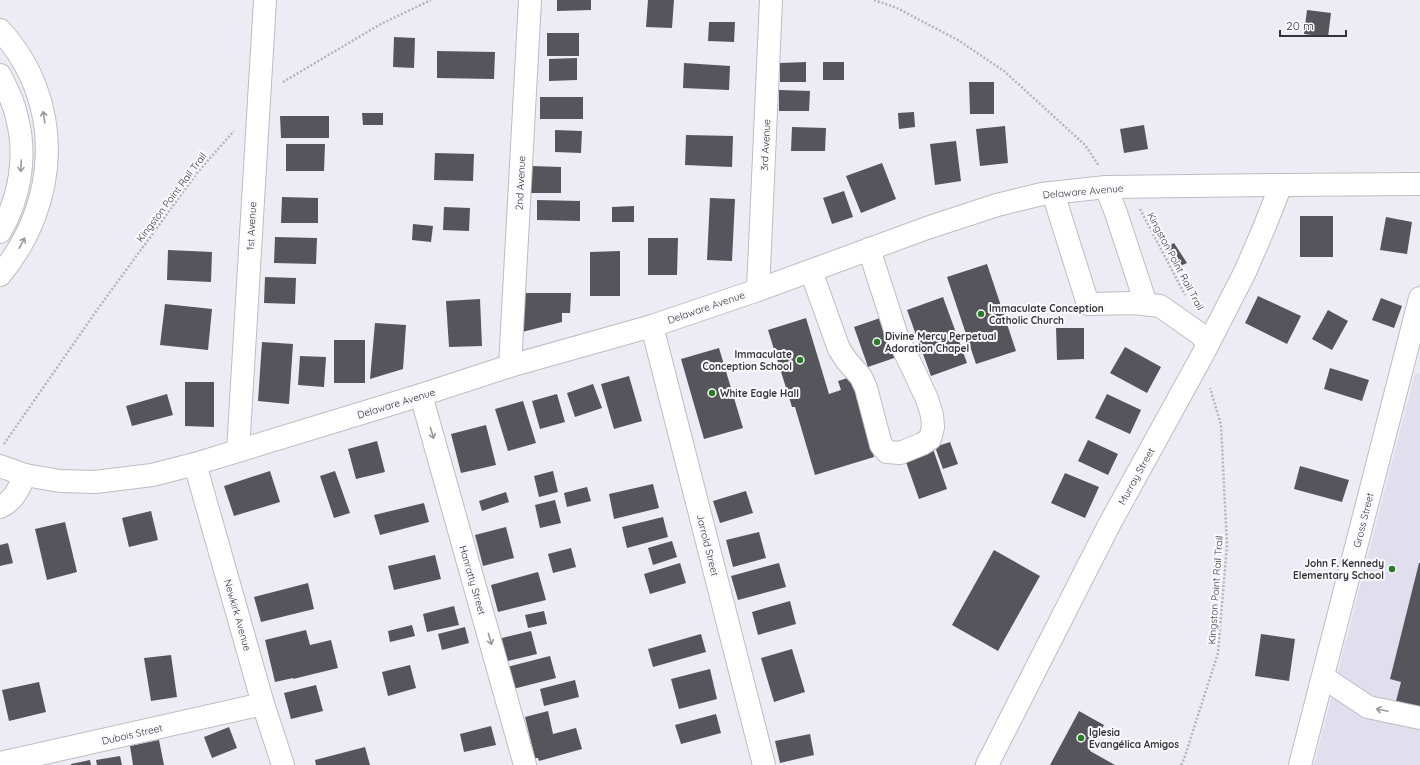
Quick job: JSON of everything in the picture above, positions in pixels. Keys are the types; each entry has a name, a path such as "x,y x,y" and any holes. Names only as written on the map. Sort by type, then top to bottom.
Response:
{"street":[{"name":"1st Avenue","path":"238,451 257,107 265,0"},
{"name":"2nd Avenue","path":"510,366 530,0"},
{"name":"3rd Avenue","path":"758,290 771,0"},
{"path":"0,30 23,61 35,87 44,114 46,171 41,199 32,226 18,251 0,275"},
{"path":"0,75 18,118 21,144 21,169 17,193 9,217 0,232"},
{"name":"Delaware Avenue","path":"0,466 25,474 60,480 95,482 152,475 195,464 421,395 510,366 652,326 758,290 927,228 997,205 1042,194 1053,193 1104,179 1281,184 1420,184"},
{"path":"1104,179 1146,304"},
{"name":"Murray Street","path":"986,765 1109,525 1208,344 1245,272 1281,184"},
{"path":"1053,193 1088,304 1134,303 1160,306 1200,334 1208,344"},
{"path":"811,271 839,349 847,361 859,373 864,383 882,445 887,452 900,452 922,444 930,439 933,427 932,415 927,399 897,336 869,250"},
{"name":"Gross Street","path":"1300,765 1420,298"},
{"name":"Jarrold Street","path":"652,326 764,765"},
{"name":"Hanratty Street","path":"421,395 525,765"},
{"name":"Newkirk Avenue","path":"195,464 263,704 283,765"},
{"path":"0,506 16,495 25,474"},
{"path":"1323,678 1368,707 1420,718"},
{"name":"Dubois Street","path":"0,763 263,704"}],"path":[{"name":"Kingston Point Rail Trail","path":"0,450 97,310 197,173 234,131 283,81 379,25 431,0"},
{"path":"874,0 897,8 958,40 1004,71 1084,144 1104,179"},
{"name":"Kingston Point Rail Trail","path":"1147,208 1140,208 1186,296"},
{"name":"Kingston Point Rail Trail","path":"1181,765 1184,760 1218,653 1227,545 1221,425 1210,387"}],"shaded area":[{"name":"John F. Kennedy Elementary School","path":"1415,373 1420,374 1420,765 1314,765"}],"building":[{"path":"557,0 591,0 591,10 557,11"},
{"path":"648,0 674,0 672,28 646,27"},
{"path":"1307,10 1331,13 1328,37 1304,34"},
{"path":"709,22 735,22 734,42 708,41"},
{"path":"547,33 579,33 579,56 547,56"},
{"path":"394,37 415,38 414,68 393,67"},
{"path":"437,51 495,52 494,79 437,78"},
{"path":"577,58 577,80 549,81 549,59"},
{"path":"806,62 806,82 780,82 780,63"},
{"path":"823,62 844,62 844,80 823,80"},
{"path":"684,63 730,66 729,90 683,88"},
{"path":"969,82 994,82 994,114 970,114"},
{"path":"779,90 810,91 809,111 779,111"},
{"path":"540,97 583,97 583,119 540,119"},
{"path":"914,112 915,127 899,129 898,113"},
{"path":"362,113 383,113 383,125 363,125"},
{"path":"280,116 329,116 329,138 281,138"},
{"path":"1144,125 1148,149 1124,153 1120,129"},
{"path":"1005,126 1008,163 980,166 976,129"},
{"path":"792,127 826,128 825,151 791,151"},
{"path":"555,130 582,131 581,153 555,152"},
{"path":"686,135 733,136 732,167 685,165"},
{"path":"956,141 961,181 935,185 930,144"},
{"path":"286,144 325,144 324,171 286,171"},
{"path":"435,153 474,154 473,181 434,180"},
{"path":"882,163 896,199 861,213 846,176"},
{"path":"531,166 561,167 561,193 531,193"},
{"path":"844,191 853,217 832,224 823,198"},
{"path":"282,197 318,198 318,223 281,223"},
{"path":"710,198 735,199 732,261 707,260"},
{"path":"537,200 580,201 580,221 537,220"},
{"path":"634,206 634,222 612,222 612,207"},
{"path":"444,207 470,208 469,231 443,230"},
{"path":"1300,216 1333,216 1333,257 1300,257"},
{"path":"1386,217 1412,222 1407,254 1380,250"},
{"path":"413,224 433,226 431,242 412,240"},
{"path":"275,237 317,238 316,264 274,263"},
{"path":"648,238 678,238 677,275 648,275"},
{"path":"1174,243 1187,263 1178,267 1167,247"},
{"path":"168,250 212,252 211,282 167,280"},
{"path":"620,251 620,296 590,296 590,252"},
{"name":"Immaculate Conception Catholic Church","path":"987,264 1016,351 976,364 947,277"},
{"path":"265,277 296,278 295,304 264,303"},
{"path":"523,293 571,293 570,313 562,313 562,322 522,332"},
{"path":"1258,296 1301,316 1287,344 1245,323"},
{"path":"943,297 967,363 931,376 907,310"},
{"path":"1381,298 1402,306 1394,328 1372,320"},
{"path":"480,299 482,346 449,347 446,301"},
{"path":"165,304 212,309 208,350 160,345"},
{"path":"1328,310 1348,321 1332,350 1312,339"},
{"name":"Divine Mercy Perpetual Adoration Chapel","path":"886,316 900,356 868,367 854,327"},
{"path":"806,318 829,394 841,390 838,381 857,375 863,394 856,396 874,457 815,475 795,407 792,407 768,330"},
{"path":"375,323 406,325 403,369 370,379"},
{"path":"1056,328 1084,328 1084,359 1057,360"},
{"path":"334,340 365,340 365,383 334,383"},
{"path":"262,342 293,344 289,404 258,401"},
{"path":"1125,347 1161,367 1147,393 1110,373"},
{"name":"White Eagle Hall","path":"719,348 743,428 704,439 681,359"},
{"path":"300,356 326,357 324,387 298,385"},
{"path":"1330,368 1369,380 1362,401 1324,389"},
{"path":"629,376 642,421 614,429 601,384"},
{"path":"185,382 214,382 214,427 185,426"},
{"path":"593,384 602,408 575,417 567,393"},
{"path":"167,394 173,415 132,426 126,406"},
{"path":"557,394 565,422 540,429 532,401"},
{"path":"1107,394 1141,410 1130,434 1095,418"},
{"path":"523,401 536,443 508,451 495,409"},
{"path":"486,425 496,465 461,473 451,434"},
{"path":"1088,440 1118,454 1108,475 1078,461"},
{"path":"377,441 385,472 356,479 348,449"},
{"path":"950,442 958,464 943,469 935,447"},
{"path":"933,449 947,489 919,499 905,459"},
{"path":"1300,466 1349,480 1342,502 1294,489"},
{"path":"270,471 280,502 234,516 224,486"},
{"path":"335,471 350,513 334,518 320,476"},
{"path":"553,471 558,492 539,497 534,476"},
{"path":"1065,473 1099,487 1085,518 1051,503"},
{"path":"653,484 659,508 614,519 609,494"},
{"path":"587,487 591,501 567,507 564,493"},
{"path":"746,491 753,513 720,523 713,501"},
{"path":"506,492 509,502 482,511 479,501"},
{"path":"555,500 561,523 540,528 535,505"},
{"path":"424,503 429,522 380,535 374,515"},
{"path":"151,511 158,540 129,547 122,518"},
{"path":"663,517 668,537 627,548 622,527"},
{"path":"65,522 77,572 47,580 35,529"},
{"path":"506,527 514,558 483,566 475,535"},
{"path":"759,532 766,558 733,567 726,540"},
{"path":"672,541 677,557 653,565 648,548"},
{"path":"8,543 13,563 0,566 0,545"},
{"path":"571,548 576,567 553,573 548,554"},
{"path":"994,550 1040,576 998,651 952,625"},
{"path":"435,555 441,579 394,590 388,566"},
{"path":"680,563 686,583 650,594 644,574"},
{"path":"779,563 786,587 738,600 731,576"},
{"path":"1419,563 1420,707 1396,701 1401,682 1390,679"},
{"path":"538,572 546,600 498,612 491,585"},
{"path":"308,583 314,609 261,622 254,597"},
{"path":"790,601 796,624 758,635 752,612"},
{"path":"454,606 459,625 427,632 423,614"},
{"path":"544,611 547,624 528,628 525,615"},
{"path":"412,625 415,636 390,642 388,631"},
{"path":"465,627 469,643 442,650 438,634"},
{"path":"306,630 310,645 331,640 338,668 275,682 265,640"},
{"path":"531,631 537,654 504,662 498,639"},
{"path":"701,634 706,652 653,667 648,649"},
{"path":"1261,634 1295,639 1289,681 1255,676"},
{"path":"792,649 805,692 774,702 761,658"},
{"path":"171,655 177,697 151,701 144,658"},
{"path":"550,656 556,678 513,689 507,667"},
{"path":"410,665 416,688 388,696 382,672"},
{"path":"710,669 717,699 679,709 671,679"},
{"path":"575,680 579,697 544,706 540,689"},
{"path":"39,682 46,712 9,721 2,690"},
{"path":"316,685 323,711 291,719 284,693"},
{"path":"548,711 553,734 576,728 582,749 539,761 538,758 535,758 525,717"},
{"name":"Iglesia Evangélica Amigos","path":"1079,711 1104,725 1090,751 1115,765 1050,765"},
{"path":"716,714 721,733 681,744 675,725"},
{"path":"491,726 496,745 464,752 460,734"},
{"path":"229,727 237,748 212,758 204,737"},
{"path":"810,734 814,755 780,763 775,741"},
{"path":"159,740 164,765 133,765 130,746"},
{"path":"365,747 370,765 316,765 315,760"},
{"path":"120,756 122,765 97,765 96,760"},
{"path":"90,760 91,765 71,765 71,764"}],"place":[{"name":"Immaculate Conception Catholic Church","path":"981,314"},
{"name":"Divine Mercy Perpetual Adoration Chapel","path":"877,342"},
{"name":"Immaculate Conception School","path":"800,360"},
{"name":"White Eagle Hall","path":"712,393"},
{"name":"John F. Kennedy Elementary School","path":"1392,569"},
{"name":"Iglesia Evangélica Amigos","path":"1081,738"}]}
